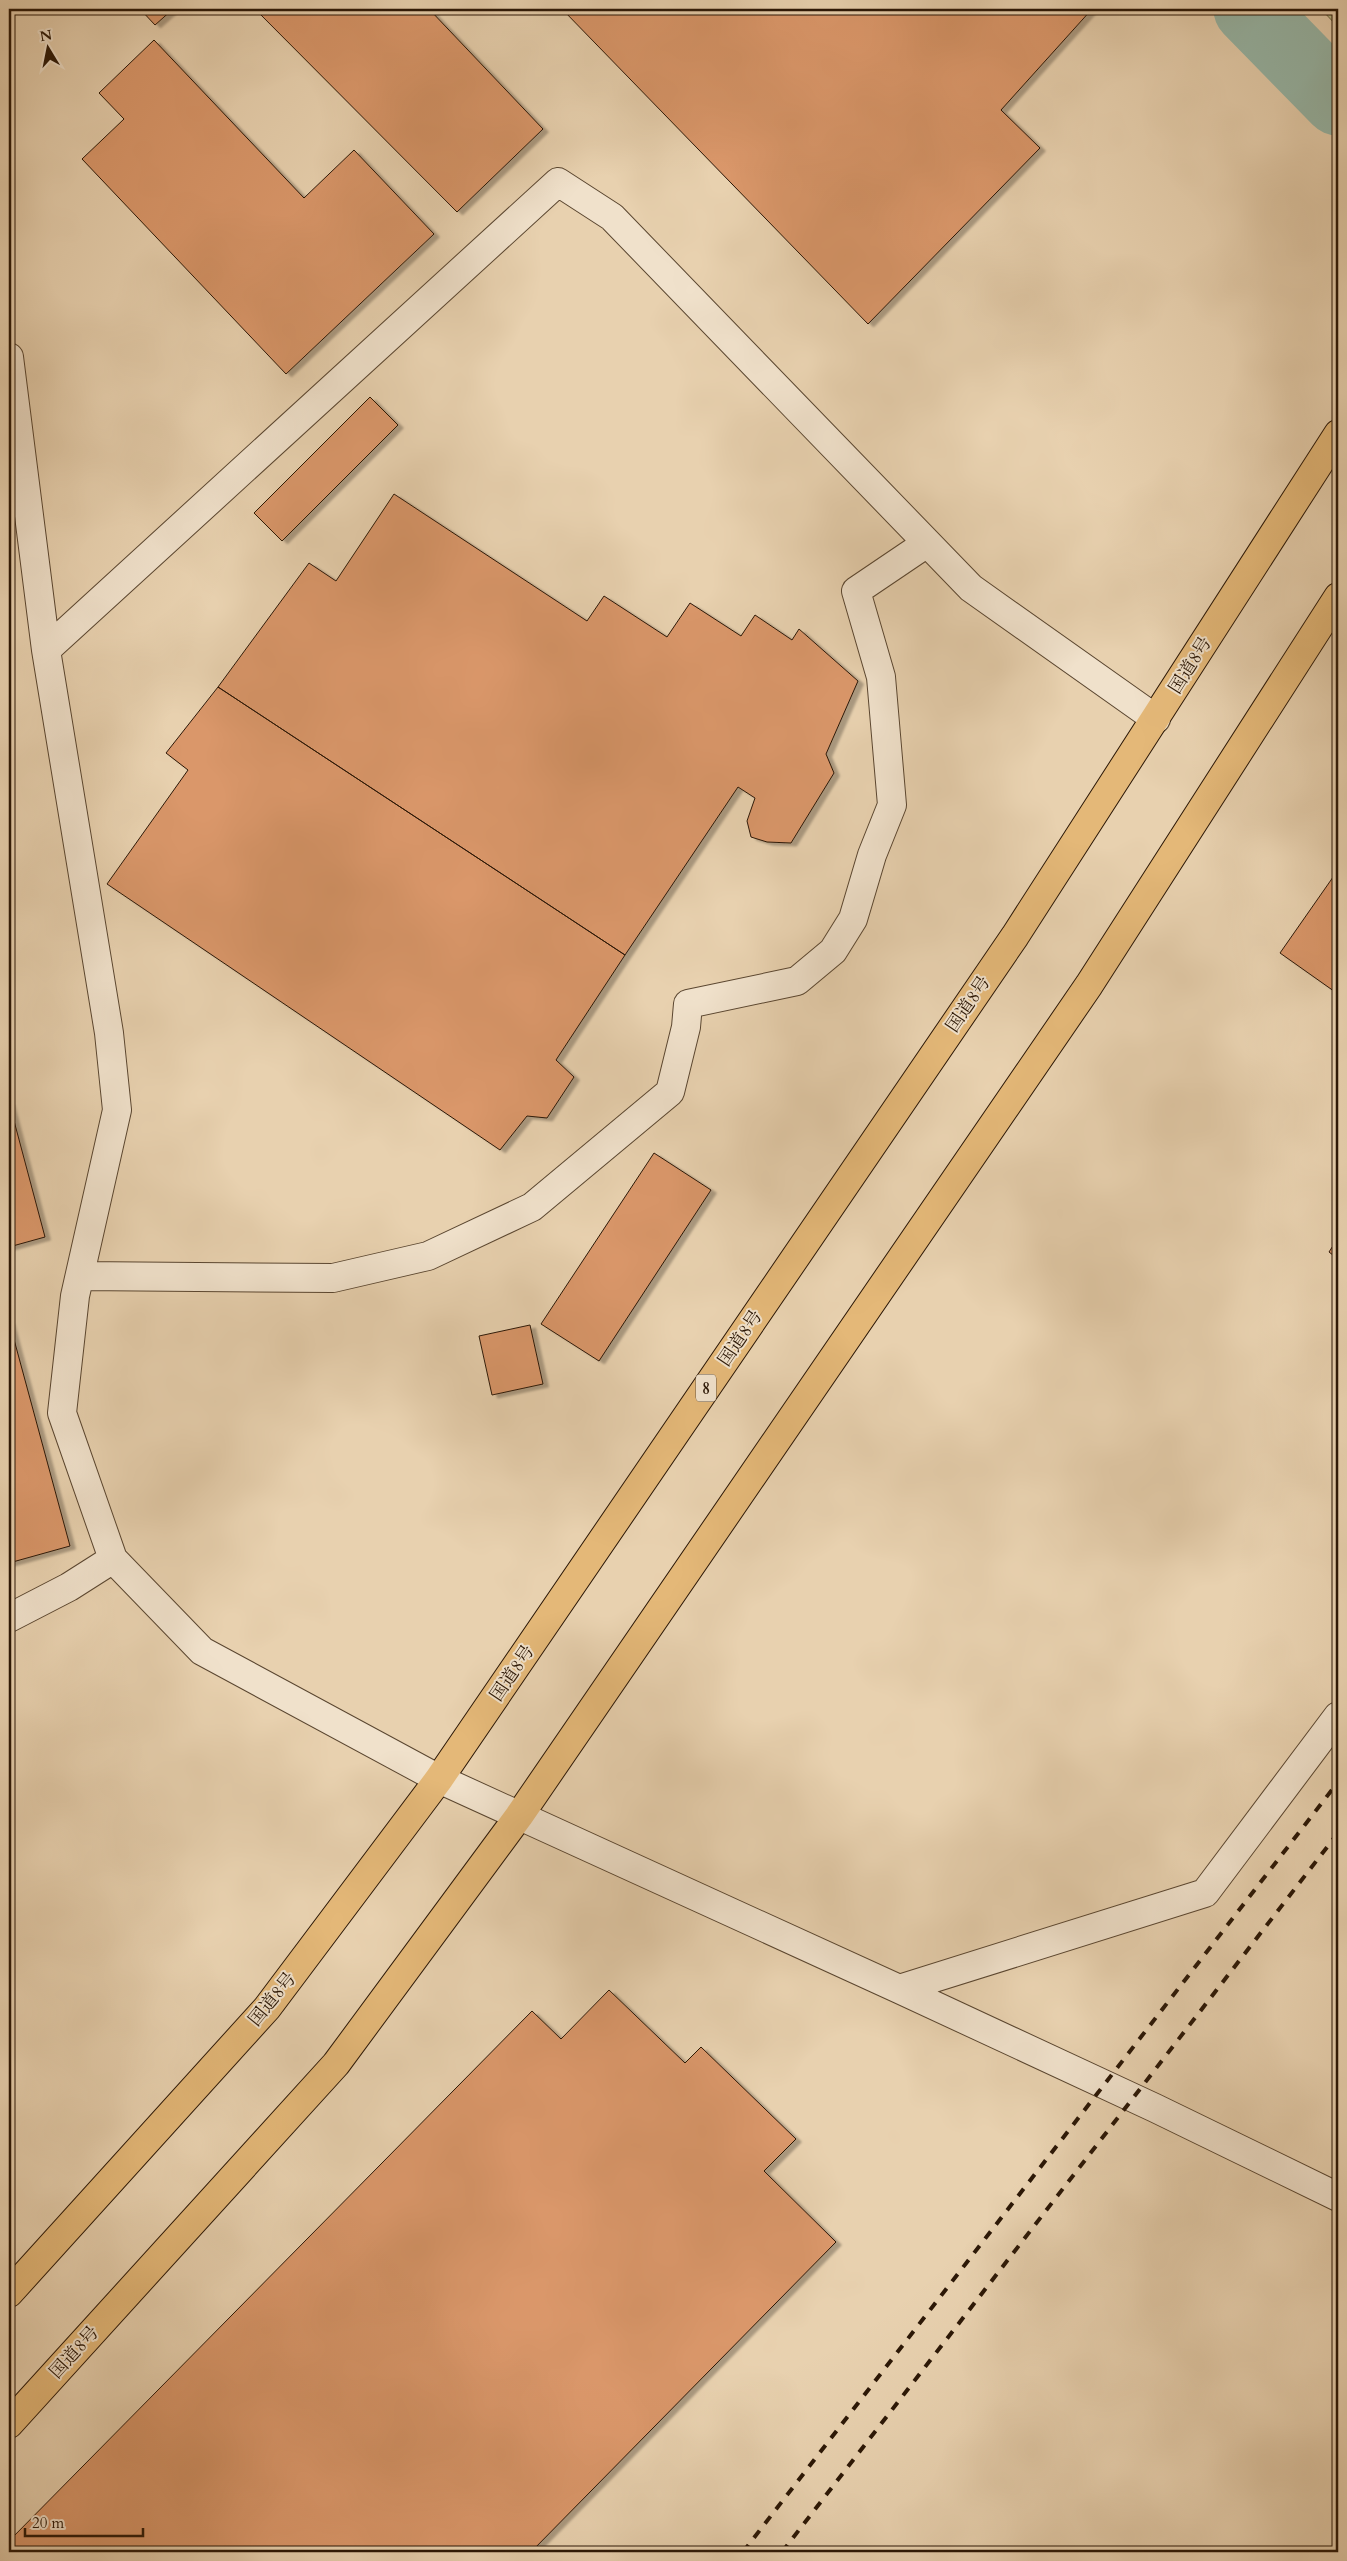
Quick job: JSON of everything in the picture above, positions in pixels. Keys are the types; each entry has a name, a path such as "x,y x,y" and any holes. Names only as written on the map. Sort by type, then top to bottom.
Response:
{"highway":[{"name":"国道8号","path":"9,2293 267,2008 439,1779 1015,936 1338,434"},
{"name":"国道8号","path":"9,2424 336,2064 519,1816 1089,985 1338,597"}],"street":[{"path":"46,650 558,182 612,217 971,588 1156,719"},
{"path":"9,357 46,650 109,1033 117,1110 75,1296 62,1413 113,1559 202,1651 439,1779 1156,2108 1338,2197"},
{"path":"80,1276 333,1278 428,1256 532,1207 670,1092 686,1027 688,1004 797,981 833,951 853,919 872,855 892,805 881,677 856,591 927,543"},
{"path":"9,1618 113,1559"},
{"path":"899,1989 1205,1893 1338,1716"}],"green space":[{"path":"1321,9 1338,9 1338,27"}],"building":[{"path":"140,9 173,9 155,25"},
{"path":"255,9 429,9 543,129 457,212"},
{"path":"562,9 1092,9 1001,110 1040,148 868,324"},
{"path":"154,40 304,198 354,150 434,234 286,374 82,159 124,119 99,93"},
{"path":"370,397 398,425 282,541 254,513"},
{"path":"394,494 587,621 604,596 667,637 690,603 741,636 755,615 792,640 799,629 858,681 826,754 834,773 791,843 767,842 751,837 747,821 755,798 738,787 625,955 218,687 309,563 336,581"},
{"path":"218,687 625,955 556,1060 574,1077 547,1118 527,1116 500,1150 107,884 188,770 166,753"},
{"path":"1338,870 1338,994 1280,953"},
{"path":"9,1102 45,1237 9,1247"},
{"path":"654,1153 711,1190 599,1361 541,1324"},
{"path":"1338,1238 1338,1259 1329,1252"},
{"path":"9,1321 70,1546 9,1563"},
{"path":"530,1325 543,1384 492,1395 479,1336"},
{"path":"609,1990 685,2063 701,2047 796,2139 764,2171 836,2242 531,2552 9,2552 9,2541 532,2011 561,2039"}],"waterway":[{"path":"1249,9 1338,100"}],"railway":[{"path":"743,2552 1338,1782"},
{"path":"782,2552 1338,1833"}]}
